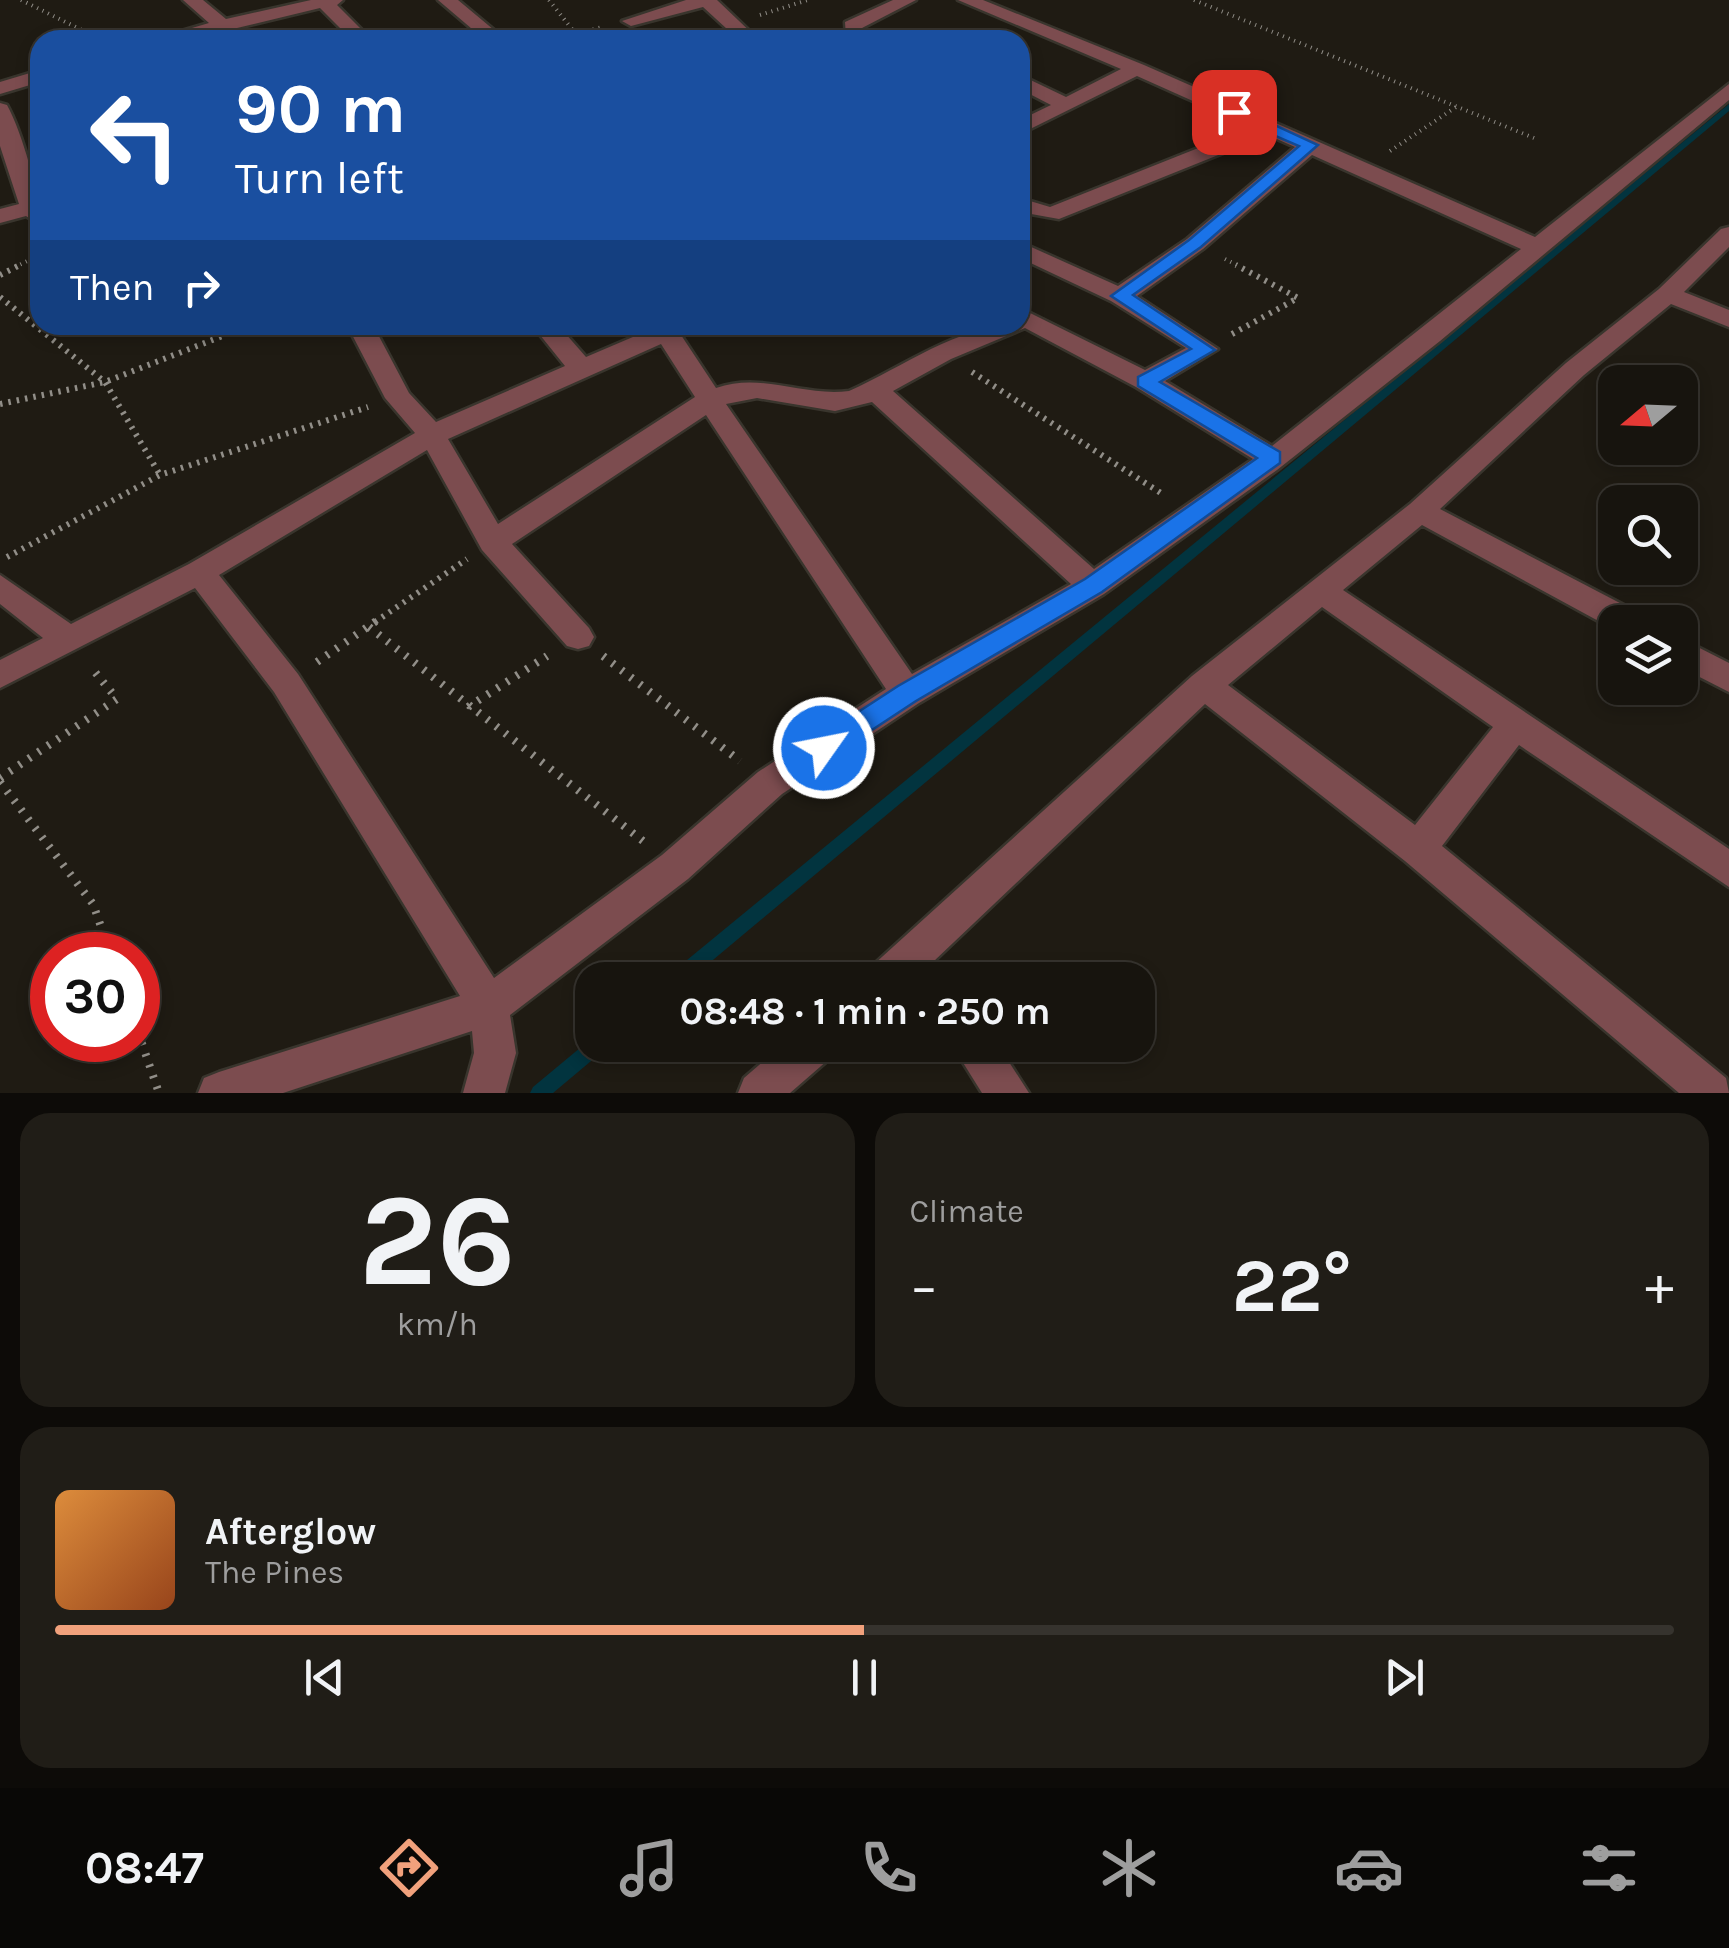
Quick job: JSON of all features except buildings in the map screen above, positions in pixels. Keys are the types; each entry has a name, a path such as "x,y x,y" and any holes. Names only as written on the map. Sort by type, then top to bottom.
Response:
{"street":[{"path":"192,0 228,30"},
{"path":"448,0 485,30"},
{"path":"631,21 706,0 741,30"},
{"path":"853,30 852,26 907,0"},
{"path":"966,0 1137,69 1537,247"},
{"path":"199,30 327,1 354,30"},
{"path":"1030,123 1137,69"},
{"path":"0,88 30,79"},
{"path":"1030,86 1067,105"},
{"path":"219,1093 489,1006 676,867 770,784 907,694 1093,586 1196,516 1442,329 1729,90"},
{"path":"0,109 30,199"},
{"path":"1030,209 1051,214 1270,127"},
{"path":"1120,296 1195,244 1310,145"},
{"path":"0,216 30,214"},
{"path":"918,962 1204,686 1420,512 1575,369 1668,294 1729,234"},
{"path":"1030,254 1120,296 1205,350 1145,382"},
{"path":"1668,294 1729,319"},
{"path":"1030,321 1145,382 1272,458"},
{"path":"365,335 398,398 432,435 493,542 578,637"},
{"path":"553,335 580,367"},
{"path":"0,675 200,572 432,435 657,335"},
{"path":"678,335 710,400 797,536 907,694"},
{"path":"493,542 710,400 746,386 834,404 876,390 942,353 987,335"},
{"path":"876,390 1093,586"},
{"path":"1420,512 1598,606"},
{"path":"200,572 286,683 489,1006 495,1053 484,1093"},
{"path":"0,587 70,641"},
{"path":"1322,591 1729,870"},
{"path":"1698,662 1729,679"},
{"path":"1204,686 1418,849 1711,1093"},
{"path":"1418,849 1515,724"},
{"path":"760,1093 794,1062"},
{"path":"985,1062 1008,1093"}],"path":[{"path":"23,1 33,0"},
{"path":"549,0 573,30"},
{"path":"734,23 808,0"},
{"path":"1194,0 1534,138"},
{"path":"23,1 82,30"},
{"path":"1367,169 1424,124 1460,105"},
{"path":"1195,244 1298,298 1205,350"},
{"path":"0,276 30,260"},
{"path":"0,297 30,321"},
{"path":"47,335 105,382 160,475"},
{"path":"0,404 105,382 222,335"},
{"path":"942,353 1196,516"},
{"path":"0,561 160,475 398,398"},
{"path":"286,683 493,542"},
{"path":"368,627 676,867"},
{"path":"468,706 578,637 770,784"},
{"path":"70,641 117,699 0,780 93,904 103,932"},
{"path":"148,1062 159,1093"}],"waterway":[{"path":"698,962 1729,107"},
{"path":"539,1093 576,1062"}],"route":[{"path":"824,748 907,694 1093,586 1272,458 1145,382 1205,350 1120,296 1195,244 1310,145 1234,112"}]}
